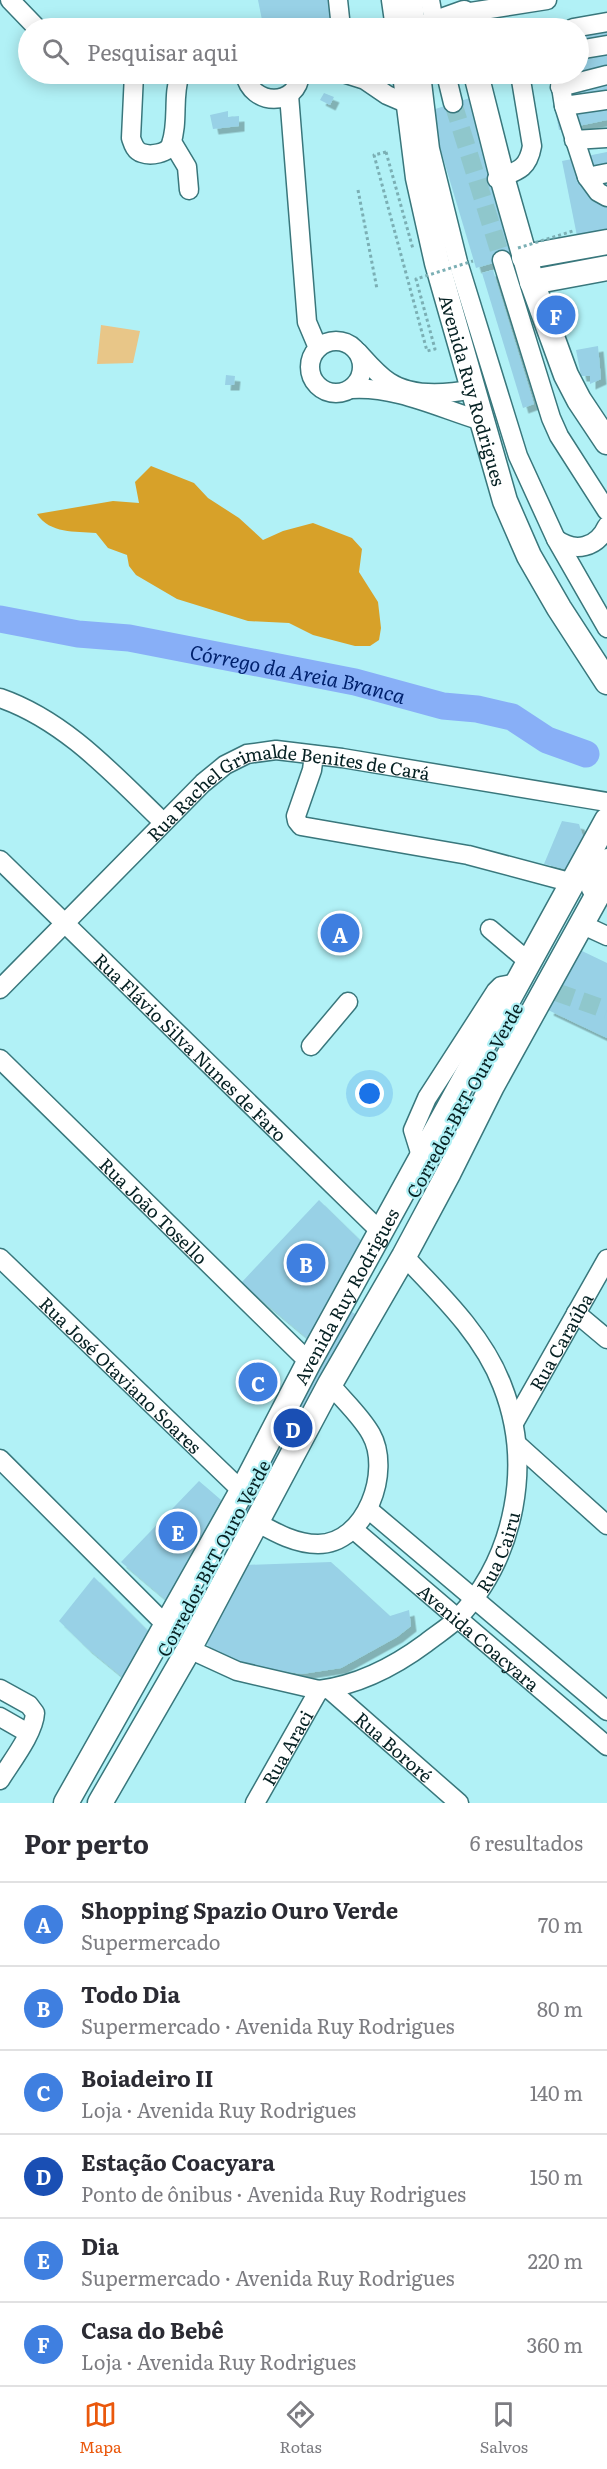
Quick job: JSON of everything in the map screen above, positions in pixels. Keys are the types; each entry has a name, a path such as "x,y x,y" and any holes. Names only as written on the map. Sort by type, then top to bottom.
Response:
{"main road":[{"path":"394,0 397,18"},
{"name":"Avenida Ruy Rodrigues","path":"406,84 418,178 437,263 505,501 529,556 559,608 605,675"},
{"path":"478,84 515,255 532,282 566,375 601,419 607,442"},
{"path":"515,255 607,242"},
{"path":"532,282 607,268"},
{"name":"Avenida Ruy Rodrigues","path":"66,1803 258,1523 330,1384 392,1244 422,1159 607,820"},
{"name":"Avenida Ruy Rodrigues","path":"100,1803 178,1637 242,1491 309,1362 392,1244 551,991 581,924 607,878"}],"street":[{"path":"10,0 27,18"},
{"path":"338,0 340,18"},
{"path":"413,0 422,18"},
{"path":"428,18 430,0"},
{"path":"464,14 547,0"},
{"path":"589,25 607,22"},
{"path":"589,48 607,45"},
{"path":"589,77 607,75"},
{"path":"134,84 131,138 135,148 142,153 162,153 169,149 172,142 178,84"},
{"path":"247,84 257,96 273,100 289,95 298,84"},
{"path":"378,84 387,95 408,104"},
{"path":"422,84 430,149 464,284 519,456 556,538 607,628"},
{"path":"448,84 453,103"},
{"path":"500,178 525,167 530,157 532,146 522,84"},
{"path":"560,84 564,106 587,177 598,192 607,197"},
{"path":"289,95 307,322 318,348"},
{"path":"564,106 607,100"},
{"path":"574,140 607,138"},
{"path":"172,142 187,167 189,190"},
{"path":"587,177 607,173"},
{"path":"515,255 550,418 607,511"},
{"path":"474,388 453,393 417,392 402,388 390,383 351,345 334,341 318,348 310,363 310,372 318,387 334,394 351,389 370,388 408,396 482,421"},
{"path":"351,389 357,384 363,368 358,352"},
{"path":"556,538 568,546 589,545 600,538 607,526"},
{"path":"0,698 36,714 63,730 91,753 164,822"},
{"name":"Rua Rachel Grimalde Benites de Cará","path":"0,989 164,822 225,765 247,754 276,750 314,755 607,802"},
{"path":"314,755 312,770 296,816 301,826 468,855 573,883"},
{"name":"Corredor BRT Ouro Verde","path":"77,1803 178,1637 233,1554 392,1244 607,839"},
{"name":"Corredor BRT Ouro Verde","path":"392,1244 607,858"},
{"name":"Rua Flávio Silva Nunes de Faro","path":"0,860 392,1244"},
{"path":"581,924 607,936"},
{"path":"490,929 529,962"},
{"path":"311,1046 348,1002"},
{"name":"Rua João Tosello","path":"0,1059 309,1362"},
{"name":"Rua Cairu","path":"324,1689 360,1679 407,1657 457,1619 474,1599 499,1552 511,1521 518,1484 518,1445 502,1384 483,1348 440,1294 392,1244"},
{"name":"Rua José Otaviano Soares","path":"0,1258 242,1491"},
{"name":"Rua Caraúba","path":"514,1423 607,1259"},
{"path":"576,1313 607,1339"},
{"path":"258,1523 300,1542 320,1544 337,1539 353,1529 368,1509 377,1479 378,1454 371,1434 330,1384"},
{"path":"518,1445 554,1480 607,1525"},
{"path":"0,1459 178,1637 237,1671 324,1689"},
{"path":"518,1484 554,1480"},
{"name":"Avenida Coacyara","path":"368,1509 607,1711"},
{"name":"Avenida Coacyara","path":"353,1529 607,1746"},
{"name":"Corredor BRT Ouro Verde","path":"90,1803 178,1637"},
{"path":"0,1689 29,1705 35,1713 35,1720 28,1733 7,1752 0,1780"},
{"name":"Rua Araci","path":"255,1803 324,1689"},
{"name":"Rua Bororé","path":"324,1689 459,1803"},
{"path":"0,1717 28,1733"}],"path":[{"path":"386,152 374,155 427,351 435,349 416,279 474,261"},
{"path":"358,190 377,289"},
{"path":"515,255 573,231"}],"shaded area":[{"path":"101,325 140,331 133,363 97,364"},
{"path":"151,466 194,483 208,498 239,518 263,540 283,531 313,523 352,538 362,549 359,572 378,602 381,628 379,640 370,646 355,646 313,635 289,623 248,621 177,599 136,575 129,566 127,555 108,548 96,533 56,528 42,520 37,514 113,501 139,503 135,482"}],"building":[{"path":"258,0 333,0 335,18 262,18"},
{"path":"607,30 607,120 559,130 550,84 589,84 589,33"},
{"path":"324,93 334,97 330,105 320,100"},
{"path":"473,97 520,255 476,268 429,111"},
{"path":"228,111 228,117 239,116 239,126 213,129 210,115"},
{"path":"607,152 607,236 578,241 562,161"},
{"path":"493,270 534,404 523,408 482,273"},
{"path":"598,346 601,379 590,384 590,376 581,376 576,350"},
{"path":"226,375 235,376 234,385 225,385"},
{"path":"562,821 579,824 584,840 569,870 544,864"},
{"path":"580,950 607,963 607,1038 548,1010 569,963"},
{"path":"319,1200 363,1243 307,1338 241,1283"},
{"path":"350,1311 357,1315 236,1544 228,1540"},
{"path":"199,1481 221,1500 166,1600 121,1562"},
{"path":"331,1562 390,1616 409,1610 411,1626 397,1637 341,1668 302,1674 256,1667 217,1656 205,1642 245,1565"},
{"path":"94,1577 149,1632 126,1680 59,1621"}],"waterway":[{"name":"Córrego da Areia Branca","path":"0,619 78,634 129,638 355,682 443,706 477,709 512,717 547,740 586,754"}],"tunnel":[{"path":"453,103 502,260"},
{"path":"556,992 607,1010"}],"place":[{"name":"Casa do Bebê","path":"556,315"},
{"name":"Shopping Spazio Ouro Verde","path":"340,933"},
{"name":"Todo Dia","path":"306,1263"},
{"name":"Boiadeiro II","path":"258,1382"},
{"name":"Estação Coacyara","path":"293,1428"},
{"name":"Dia","path":"178,1531"}]}
